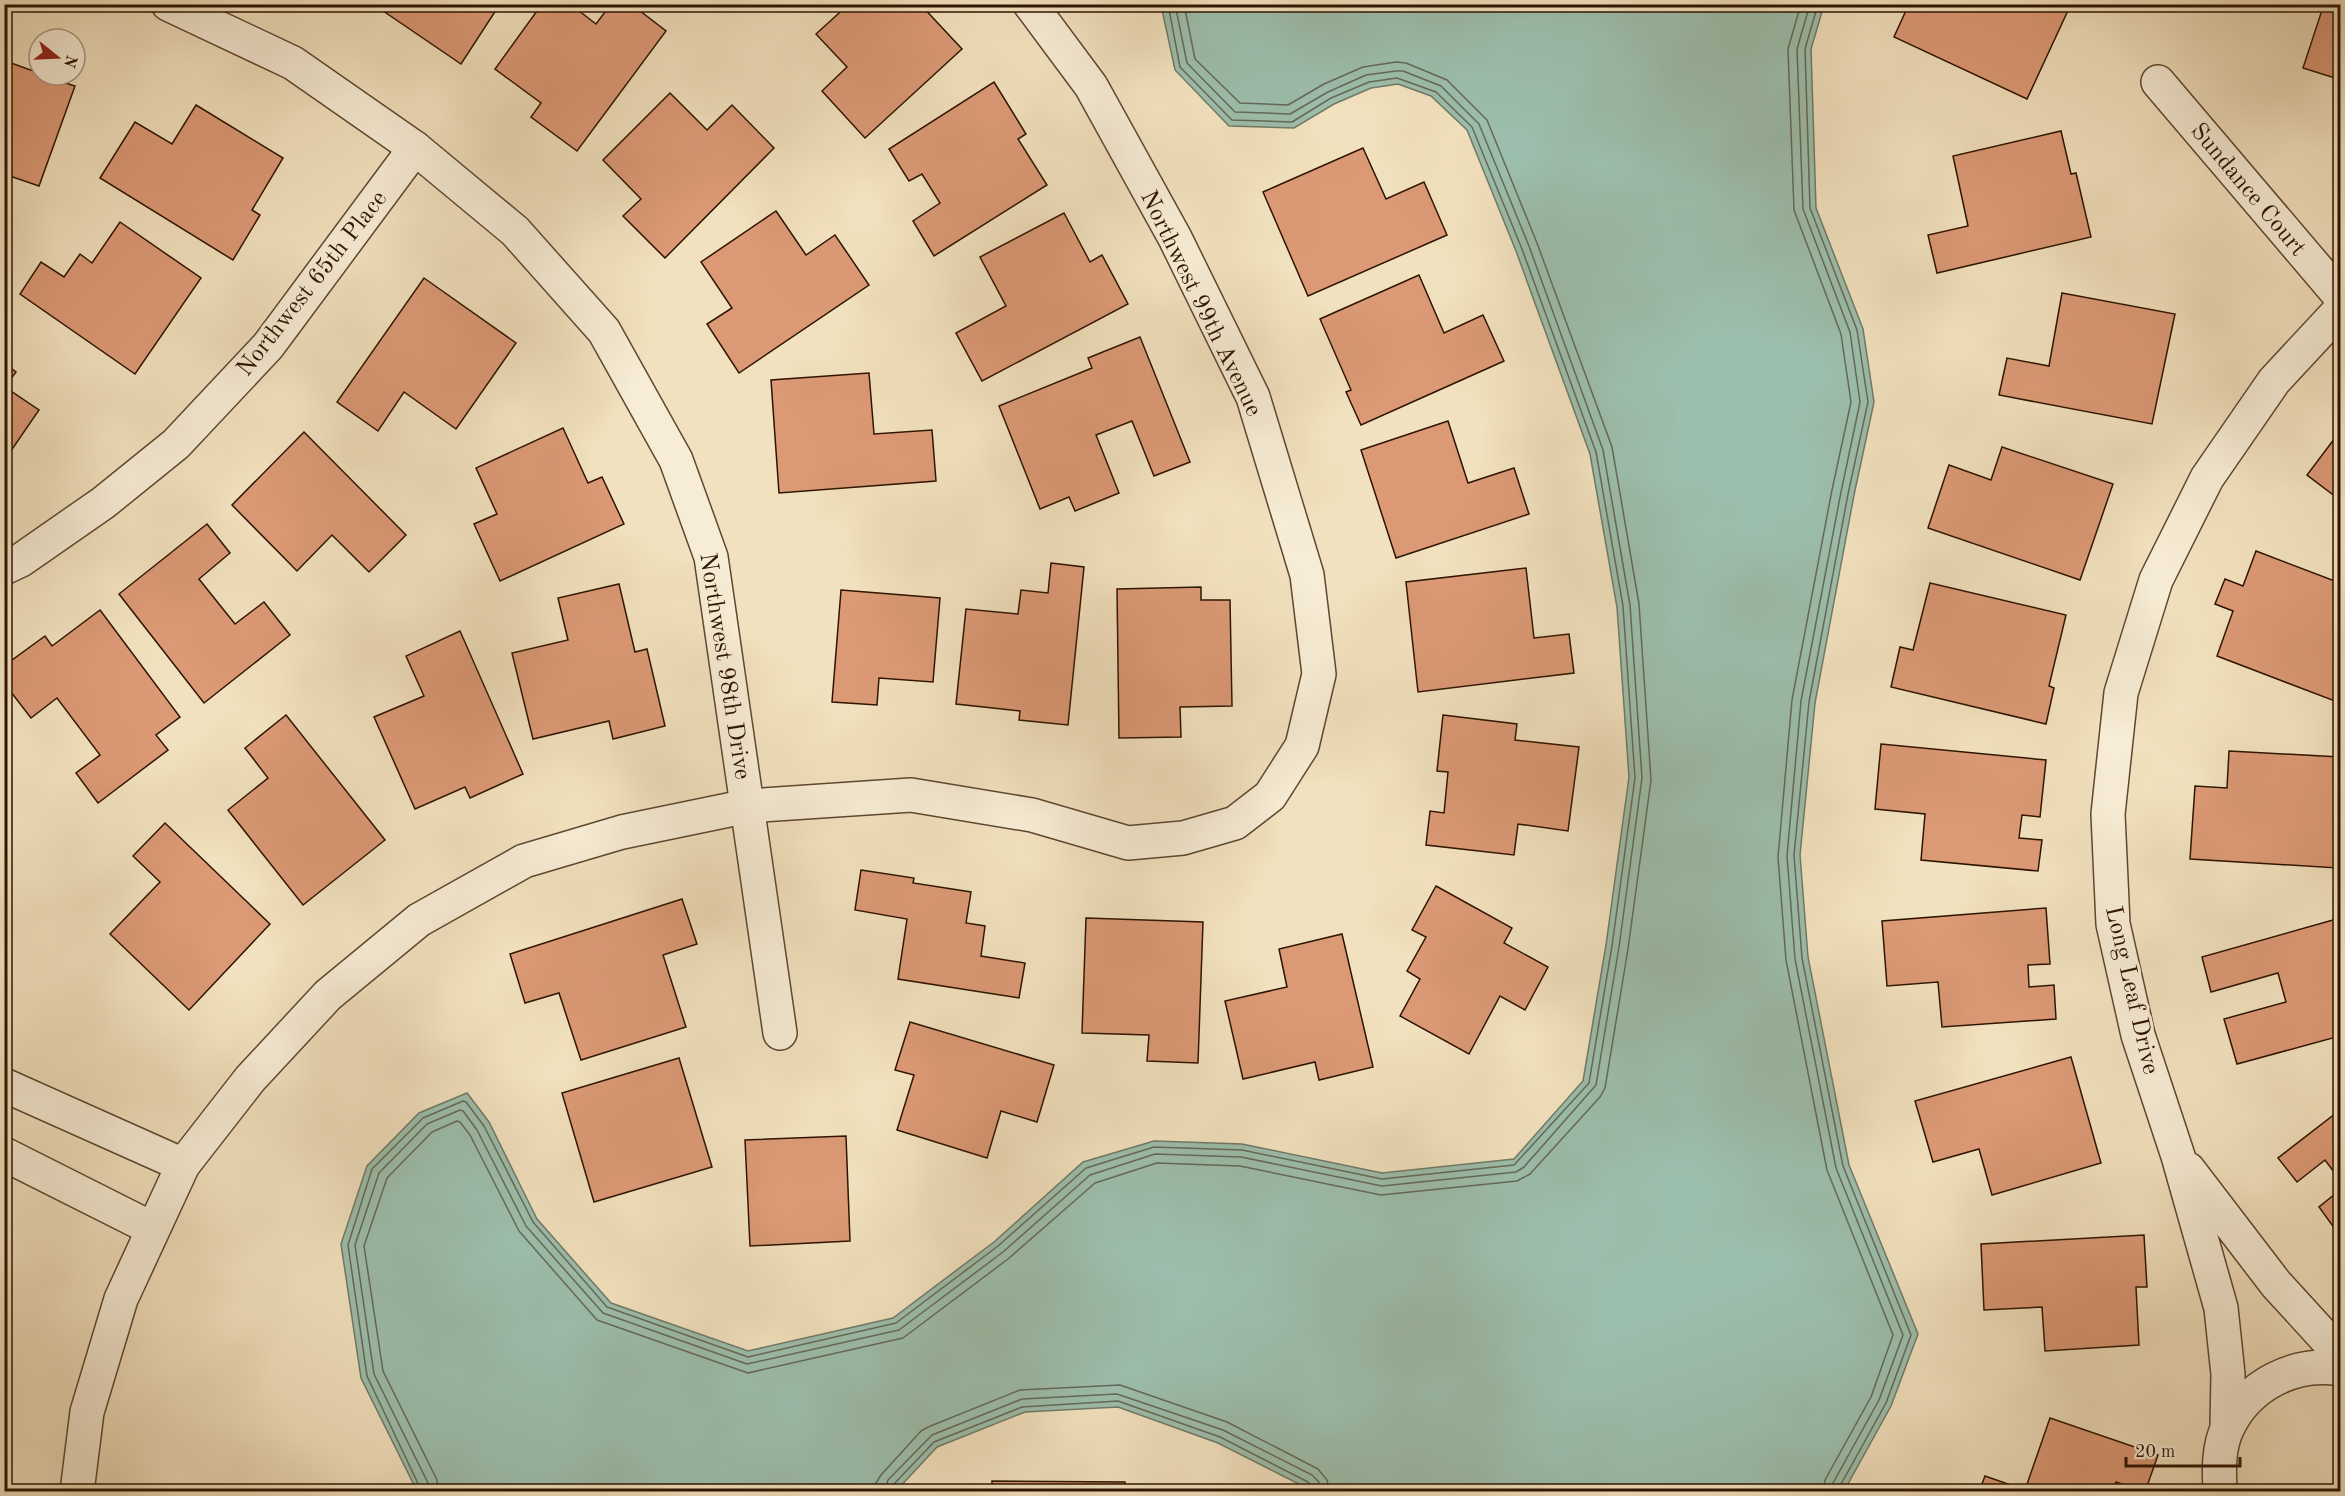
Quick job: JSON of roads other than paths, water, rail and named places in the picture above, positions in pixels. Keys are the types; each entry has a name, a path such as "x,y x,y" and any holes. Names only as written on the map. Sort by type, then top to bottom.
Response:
{"street":[{"name":"Northwest 98th Drive","path":"168,4 293,63 415,148 515,231 604,331 676,460 711,557 780,1033"},
{"name":"Northwest 99th Avenue","path":"77,1491 87,1412 121,1299 183,1165 250,1078 328,995 419,920 524,861 622,832 748,806 911,795 1032,815 1128,843 1183,838 1235,823 1270,796 1302,746 1319,674 1307,574 1257,408 1175,238 1091,86 1030,4"},
{"name":"Sundance Court","path":"2158,82 2340,296"},
{"name":"Northwest 65th Place","path":"4,568 21,560 103,503 176,444 268,346 415,148"},
{"name":"Long Leaf Drive","path":"2227,1428 2228,1374 2221,1308 2178,1156 2138,1035 2113,924 2108,814 2121,693 2156,580 2207,478 2274,381 2340,310"},
{"path":"4,1085 183,1165"},
{"path":"4,1154 153,1229"},
{"name":"Long Leaf Drive","path":"2178,1156 2276,1284 2340,1354"},
{"path":"2220,1491 2218,1461 2227,1428 2244,1402 2267,1382 2295,1370 2326,1366 2340,1369"}],"water":[{"path":"1161,5 1824,5 1811,49 1816,208 1863,329 1874,402 1815,703 1800,855 1808,957 1849,1165 1918,1334 1891,1406 1844,1491 1309,1491 1218,1443 1118,1407 1025,1412 937,1447 896,1491 417,1491 361,1378 341,1244 367,1166 419,1113 467,1093 489,1122 537,1219 611,1303 748,1351 893,1318 994,1242 1083,1162 1154,1141 1242,1144 1382,1173 1514,1159 1583,1081 1606,945 1629,777 1617,607 1590,454 1516,251 1467,130 1431,96 1398,84 1371,88 1334,104 1294,128 1229,126 1175,70"}]}
